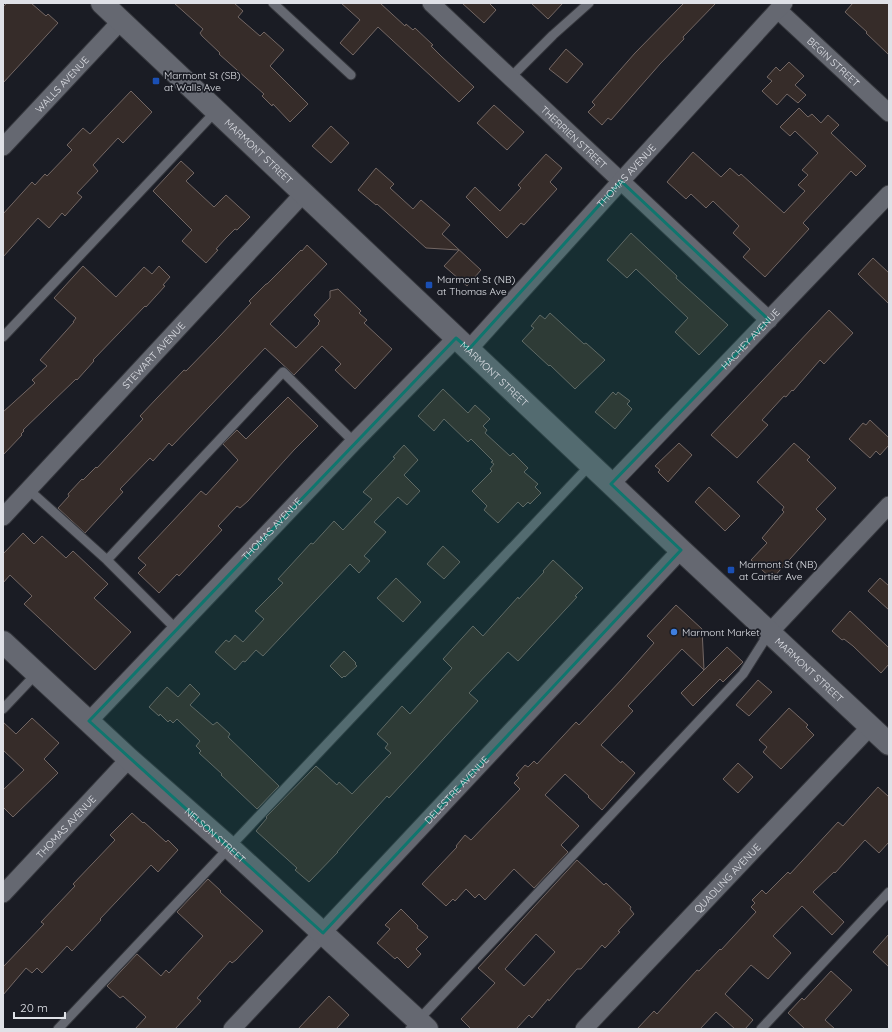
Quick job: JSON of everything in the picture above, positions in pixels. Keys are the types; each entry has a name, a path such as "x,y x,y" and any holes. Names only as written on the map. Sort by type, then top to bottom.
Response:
{"main road":[{"name":"MARMONT STREET","path":"102,3 462,344 889,744"},
{"name":"NELSON STREET","path":"3,642 129,759 230,848 322,933 418,1026"}],"street":[{"name":"THERRIEN STREET","path":"431,3 769,320"},
{"name":"BEGIN STREET","path":"781,6 889,112"},
{"name":"THOMAS AVENUE","path":"89,721 354,442 462,344 621,181 781,6"},
{"name":"WALLS AVENUE","path":"3,147 121,21"},
{"name":"STEWART AVENUE","path":"3,517 304,193"},
{"name":"HACHEY AVENUE","path":"611,484 889,194"},
{"path":"769,633 889,505"},
{"name":"DELESTRE AVENUE","path":"232,1029 681,550"},
{"name":"QUADLING AVENUE","path":"584,1029 870,727"},
{"name":"THOMAS AVENUE","path":"3,894 129,759"}],"lane":[{"path":"273,3 351,75"},
{"path":"511,77 553,34 589,3"},
{"path":"3,337 216,111"},
{"path":"107,560 283,372 354,442"},
{"path":"58,1029 591,464"},
{"path":"29,490 107,560 176,629"},
{"path":"418,1026 743,674 769,633"},
{"path":"3,710 37,673"},
{"path":"760,1029 889,892"}],"highlighted area":[{"path":"621,181 769,320 611,484 681,550 323,933 89,721 456,338 469,349"}],"building":[{"path":"7,3 31,3 46,16 48,14 58,23 3,83 3,7"},
{"path":"174,3 234,3 243,11 238,17 260,36 264,32 284,50 270,66 308,104 290,122 273,104 272,106 262,96 264,94 219,54 220,53 200,33 203,29"},
{"path":"341,3 380,3 405,26 406,24 413,30 415,28 433,45 431,46 441,56 474,87 459,102 378,27 353,55 340,43 360,20"},
{"path":"462,3 489,3 496,10 484,23"},
{"path":"531,3 563,3 548,19"},
{"path":"684,3 716,3 683,37 684,39 611,120 608,118 602,125 588,112 595,105 592,102 635,53"},
{"path":"853,3 889,3 889,55 845,12"},
{"path":"566,49 583,64 567,83 549,69"},
{"path":"789,62 804,76 795,85 806,95 798,103 787,94 777,105 762,91 772,81 767,77 776,67 780,71"},
{"path":"131,91 152,112 123,143 118,138 93,165 98,171 77,193 82,197 65,216 62,213 49,228 38,218 3,257 3,214 32,182 35,185 45,174 47,176 72,150 67,145 83,128 90,134"},
{"path":"494,105 524,132 507,150 477,123"},
{"path":"799,108 808,117 812,114 821,123 828,115 839,125 831,133 866,166 856,176 851,171 803,223 809,229 765,277 743,257 750,249 733,233 739,226 713,201 706,208 691,194 686,199 667,182 693,152 721,177 730,168 739,176 741,174 784,213 805,191 798,185 808,175 802,170 818,153 795,131 790,136 780,127"},
{"path":"331,126 349,143 331,163 312,146"},
{"path":"546,154 562,168 550,182 557,189 524,225 521,223 507,238 466,197 475,187 500,211 521,188 518,185"},
{"path":"181,161 194,173 186,181 214,207 226,195 250,217 237,230 235,229 226,238 216,249 218,250 206,263 182,241 192,230 153,191"},
{"path":"376,168 394,184 390,188 413,209 421,200 450,225 442,234 481,270 467,286 444,266 459,250 426,248 377,204 376,205 358,190"},
{"path":"631,233 677,276 676,278 728,325 699,355 675,332 688,318 636,269 627,278 607,260"},
{"path":"307,245 327,264 270,324 296,348 319,324 318,323 320,321 314,315 330,298 330,291 338,289 361,311 359,313 367,320 364,323 392,349 355,389 335,370 341,364 322,346 294,375 265,348 172,446 169,443 153,461 150,458 120,489 123,492 85,533 58,508 69,496 68,494 82,479 83,480 96,467 97,468 143,419 140,416 184,370 186,371 220,336 251,303 249,301"},
{"path":"873,258 889,273 889,304 858,274"},
{"path":"83,266 116,297 144,267 152,274 159,266 170,277 163,285 165,286 146,307 145,306 93,360 94,361 77,380 76,379 23,430 22,435 3,455 3,412 35,383 32,380 47,366 40,360 74,322 76,318 54,298"},
{"path":"829,310 853,333 824,364 820,360 793,391 792,390 786,397 784,396 762,420 768,425 737,458 711,435"},
{"path":"550,313 584,344 586,343 605,360 575,389 522,341 534,328 531,326 540,315 545,319"},
{"path":"443,389 468,413 475,405 490,419 483,426 487,430 485,433 510,456 513,453 528,468 524,472 538,484 535,487 541,493 530,504 528,502 523,507 518,502 498,523 484,510 487,506 472,491 492,471 490,469 494,464 491,462 493,461 471,439 468,442 444,419 434,431 418,416"},
{"path":"613,392 616,395 618,392 630,401 627,404 632,409 615,429 595,412"},
{"path":"288,397 318,426 248,501 240,508 237,506 218,526 222,530 179,576 177,574 159,593 138,573 146,565 138,558 201,491 206,495 238,460 223,444 237,430 246,439"},
{"path":"870,420 889,438 889,445 880,455 876,451 870,458 849,439 863,423 866,425"},
{"path":"679,443 692,455 668,482 658,472 660,470 655,466"},
{"path":"794,443 810,457 807,460 836,488 816,509 826,519 772,579 751,560 767,543 762,538 784,512 782,510 784,507 757,482"},
{"path":"404,445 418,460 404,475 420,491 407,505 398,497 374,522 386,532 364,556 370,561 359,573 350,564 263,656 256,650 235,670 215,652 226,640 229,642 235,635 243,642 264,619 255,611 283,583 278,579 311,543 313,544 334,521 343,530 372,499 363,492 395,458 393,457"},
{"path":"709,487 740,516 725,531 695,502"},
{"path":"23,533 34,544 42,536 66,558 73,551 108,584 94,598 131,632 95,670 24,604 32,596 10,575 3,583 3,554"},
{"path":"443,546 460,562 444,579 427,564"},
{"path":"553,560 583,588 575,596 577,597 518,661 508,652 469,693 478,701 389,798 387,796 338,852 309,882 295,870 297,868 256,831 267,818 266,817 316,766 337,785 339,782 352,794 391,753 385,748 388,744 377,734 402,706 410,714 452,668 443,659 473,626 483,636 518,597 519,599 544,572 543,571"},
{"path":"396,578 421,602 403,622 377,598"},
{"path":"880,578 889,586 889,610 868,591"},
{"path":"676,605 702,629 704,670 682,649 628,706 633,711 601,745 635,773 602,810 565,774 545,795 579,826 561,845 568,852 534,888 514,869 485,900 479,894 475,898 466,889 455,901 453,899 446,906 422,884 457,847 456,846 465,835 471,840 520,789 514,783 519,778 516,775 525,765 528,767 534,761 537,764 576,722 579,725 623,678 654,643 647,636"},
{"path":"850,611 889,648 889,664 881,673 853,646 844,639 842,640 832,631"},
{"path":"727,647 743,662 723,682 720,679 693,706 681,693"},
{"path":"344,651 356,663 355,664 357,666 342,678 330,666"},
{"path":"758,680 772,692 749,716 736,705"},
{"path":"190,684 200,694 190,705 213,725 217,722 230,734 228,737 279,786 257,809 199,753 201,751 196,746 200,741 177,719 173,723 170,720 168,722 160,714 159,716 149,707 167,687 178,697"},
{"path":"789,708 808,725 806,727 814,735 781,769 763,752 767,747 759,740"},
{"path":"32,718 59,743 44,759 58,773 13,817 3,807 3,790 24,770 3,750 3,722 16,734"},
{"path":"738,763 753,777 738,793 723,779"},
{"path":"878,787 889,797 889,842 879,853 865,840 835,873 834,872 813,892 844,922 832,935 802,906 773,936 791,953 768,979 751,965 725,994 753,1020 745,1029 735,1029 716,1012 700,1029 637,1029 654,1011 657,1014 697,970 699,971 720,949 721,950 756,912 751,907 755,903 752,900 762,890 766,894 788,872 790,874 838,822 843,826"},
{"path":"132,813 166,842 168,840 178,850 158,872 151,865 72,951 67,946 42,973 37,968 32,973 26,968 3,995 3,967 44,924 41,922 75,886 73,884 115,840 110,835"},
{"path":"577,860 604,885 606,883 631,907 630,909 634,914 605,948 602,945 581,969 577,969 549,1001 548,999 532,1018 529,1015 516,1029 471,1029 461,1019 495,983 478,968","holes":["536,934 555,952 524,986 505,969"]},
{"path":"208,879 221,891 220,892 263,931 236,960 232,963 230,961 197,998 201,1001 175,1029 135,1029 146,1017 123,996 120,998 107,986 137,954 161,976 166,970 169,973 203,936 177,912"},
{"path":"401,909 418,926 417,928 428,937 416,949 421,954 408,968 397,957 395,959 377,943 390,929 385,925"},
{"path":"889,934 889,967 873,952"},
{"path":"831,971 852,990 825,1020 835,1029 805,1029 788,1013 802,998 804,1000"},
{"path":"329,996 349,1015 336,1029 298,1029"}],"place":[{"name":"Marmont St (SB) at Walls Ave","path":"156,81"},
{"name":"Marmont St (NB) at Thomas Ave","path":"429,285"},
{"name":"Marmont St (NB) at Cartier Ave","path":"731,570"},
{"name":"Marmont Market","path":"674,632"}]}
